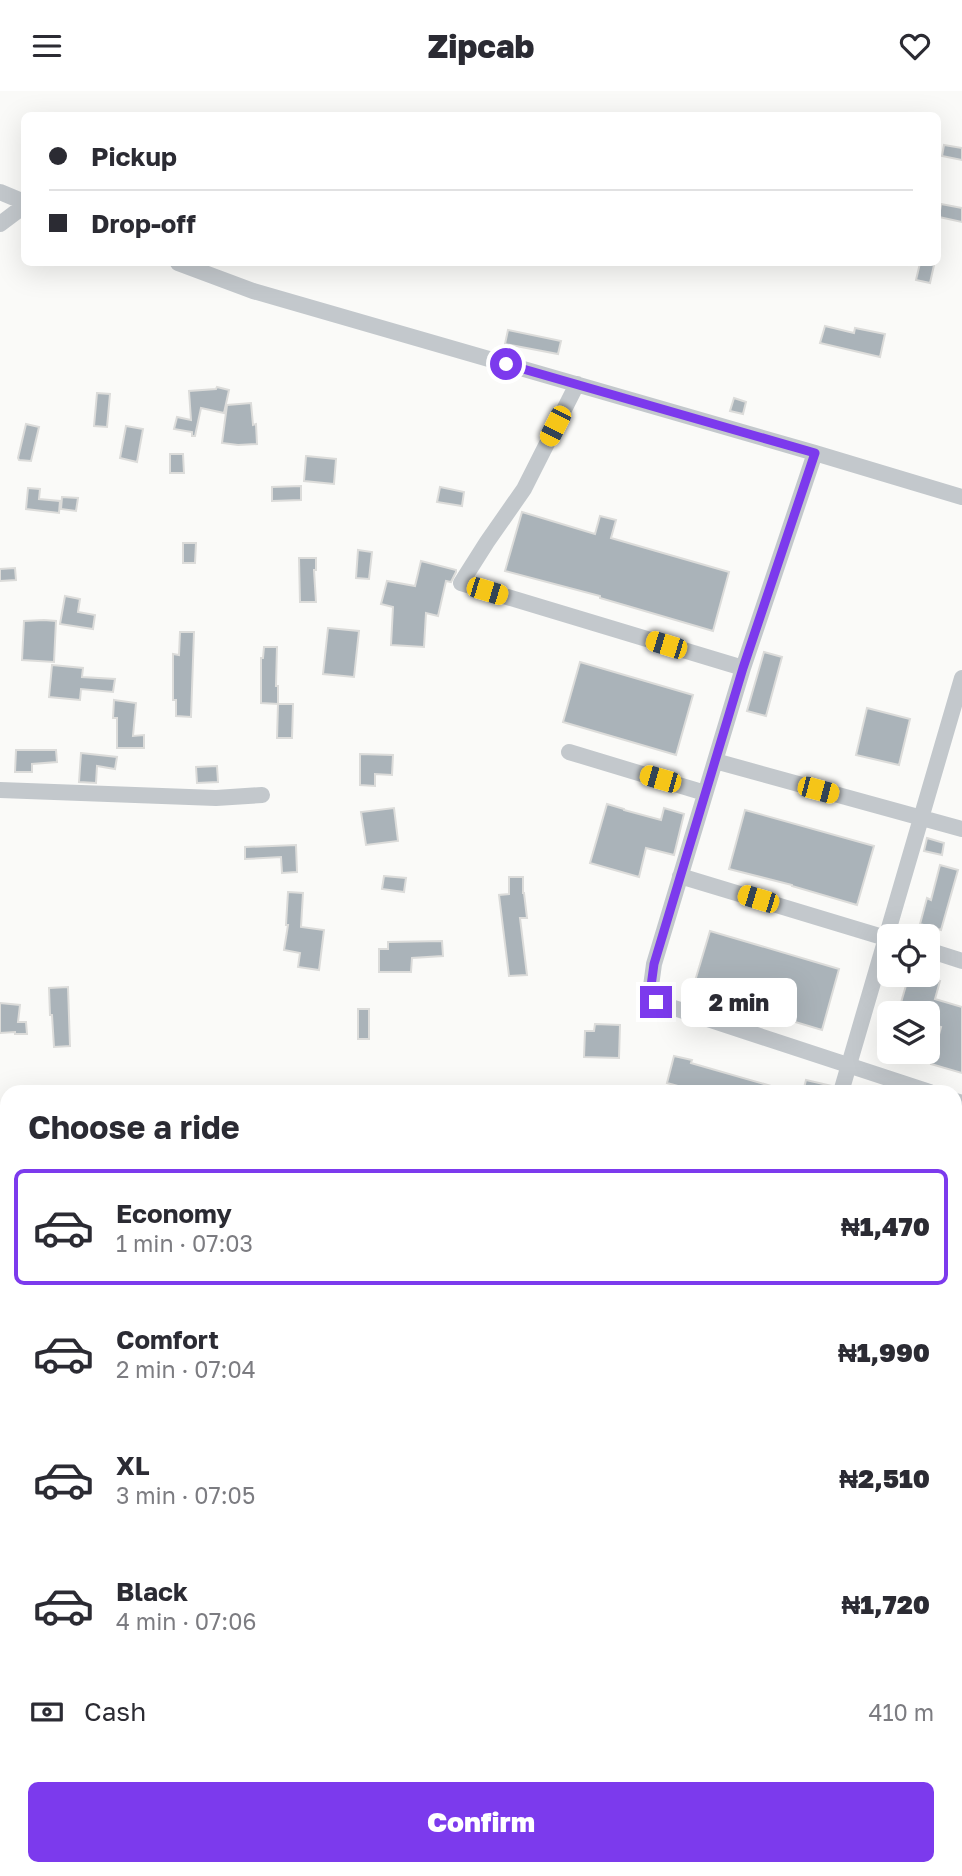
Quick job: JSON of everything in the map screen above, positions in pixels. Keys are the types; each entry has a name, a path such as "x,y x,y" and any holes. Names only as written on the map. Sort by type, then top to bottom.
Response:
{"street":[{"path":"0,192 21,202"},
{"path":"0,224 21,206"},
{"path":"186,266 253,291 962,497"},
{"path":"577,384 524,489 461,583 743,668"},
{"path":"815,453 743,668 654,964 651,986 656,1002 908,1085"},
{"path":"892,924 958,705 962,678"},
{"path":"569,753 705,793"},
{"path":"715,761 962,829"},
{"path":"0,790 216,798 262,795"},
{"path":"681,876 877,935"},
{"path":"940,954 962,961"},
{"path":"843,1085 877,973"}],"building":[{"path":"944,145 962,148 962,160 942,156"},
{"path":"941,204 962,208 962,222 941,217"},
{"path":"919,266 934,266 930,283 916,280"},
{"path":"825,326 854,333 855,328 885,334 880,357 820,343"},
{"path":"508,330 561,341 558,354 505,344"},
{"path":"217,387 229,390 224,413 201,408 195,436 192,436 192,432 174,429 177,417 191,420 189,391"},
{"path":"97,393 110,394 107,427 94,426"},
{"path":"734,398 746,402 743,414 730,411"},
{"path":"251,403 257,444 222,443 227,405"},
{"path":"26,424 39,427 31,461 18,458"},
{"path":"126,426 143,429 137,462 120,458"},
{"path":"170,454 183,454 184,473 170,473"},
{"path":"306,456 336,459 334,484 304,481"},
{"path":"301,486 301,500 272,501 272,487"},
{"path":"440,487 464,492 462,506 437,502"},
{"path":"28,488 40,489 39,499 60,501 59,513 26,509"},
{"path":"62,497 78,498 76,511 61,509"},
{"path":"522,512 595,534 600,516 616,520 611,538 729,572 713,631 600,596 505,571"},
{"path":"183,543 196,543 195,563 183,563"},
{"path":"358,550 372,552 369,579 356,578"},
{"path":"299,558 316,558 316,602 300,602"},
{"path":"421,561 456,572 451,582 446,581 438,616 426,613 424,647 391,645 393,607 381,604 387,581 415,586"},
{"path":"15,568 16,580 0,581 0,569"},
{"path":"65,596 80,599 78,612 95,615 93,629 60,624"},
{"path":"24,621 56,621 54,662 22,660"},
{"path":"328,628 359,631 354,677 323,674"},
{"path":"180,632 194,632 191,717 176,716 176,700 173,700 173,654 179,655"},
{"path":"264,647 277,647 278,704 261,703 261,658"},
{"path":"764,652 782,657 766,716 747,711"},
{"path":"580,662 693,695 676,755 563,722"},
{"path":"52,665 83,668 82,677 115,679 113,692 81,689 80,700 49,697"},
{"path":"114,700 136,703 133,736 144,735 144,748 117,748 117,718 113,718"},
{"path":"278,704 293,704 292,738 277,738"},
{"path":"867,708 910,719 899,765 856,755"},
{"path":"16,750 56,750 57,762 32,764 32,772 15,772"},
{"path":"81,753 117,757 115,769 97,766 96,783 79,782"},
{"path":"360,754 393,755 392,775 375,774 375,786 360,785"},
{"path":"217,766 218,782 197,783 196,767"},
{"path":"607,804 661,820 664,808 684,814 674,855 646,848 639,877 590,863"},
{"path":"394,808 398,841 366,845 361,812"},
{"path":"745,810 874,846 857,905 729,869"},
{"path":"927,838 944,843 942,855 924,851"},
{"path":"296,845 297,872 282,873 281,857 245,859 245,847"},
{"path":"940,865 958,870 941,930 940,924 920,924 927,898 931,900"},
{"path":"384,876 406,878 404,892 382,889"},
{"path":"509,877 523,877 527,918 520,918 527,975 509,976 499,895 509,894"},
{"path":"288,892 303,893 301,927 324,930 319,970 298,967 300,953 284,950 288,925"},
{"path":"710,931 839,969 822,1030 692,991"},
{"path":"442,941 443,956 412,958 411,972 379,972 379,949 388,949 388,942"},
{"path":"68,987 70,1046 54,1047 49,988"},
{"path":"906,987 938,987 935,999 962,1007 962,1073 931,1064 940,1064 940,1001 901,1001"},
{"path":"0,1003 20,1005 18,1022 26,1022 27,1034 0,1033"},
{"path":"358,1009 369,1009 369,1039 358,1039"},
{"path":"595,1024 620,1025 619,1058 584,1057 585,1031 594,1031"},
{"path":"674,1056 768,1085 674,1085 667,1083"},
{"path":"806,1080 828,1085 805,1085"}],"route":[{"path":"506,364 815,453 743,668 654,964 651,986 656,1002"}]}
